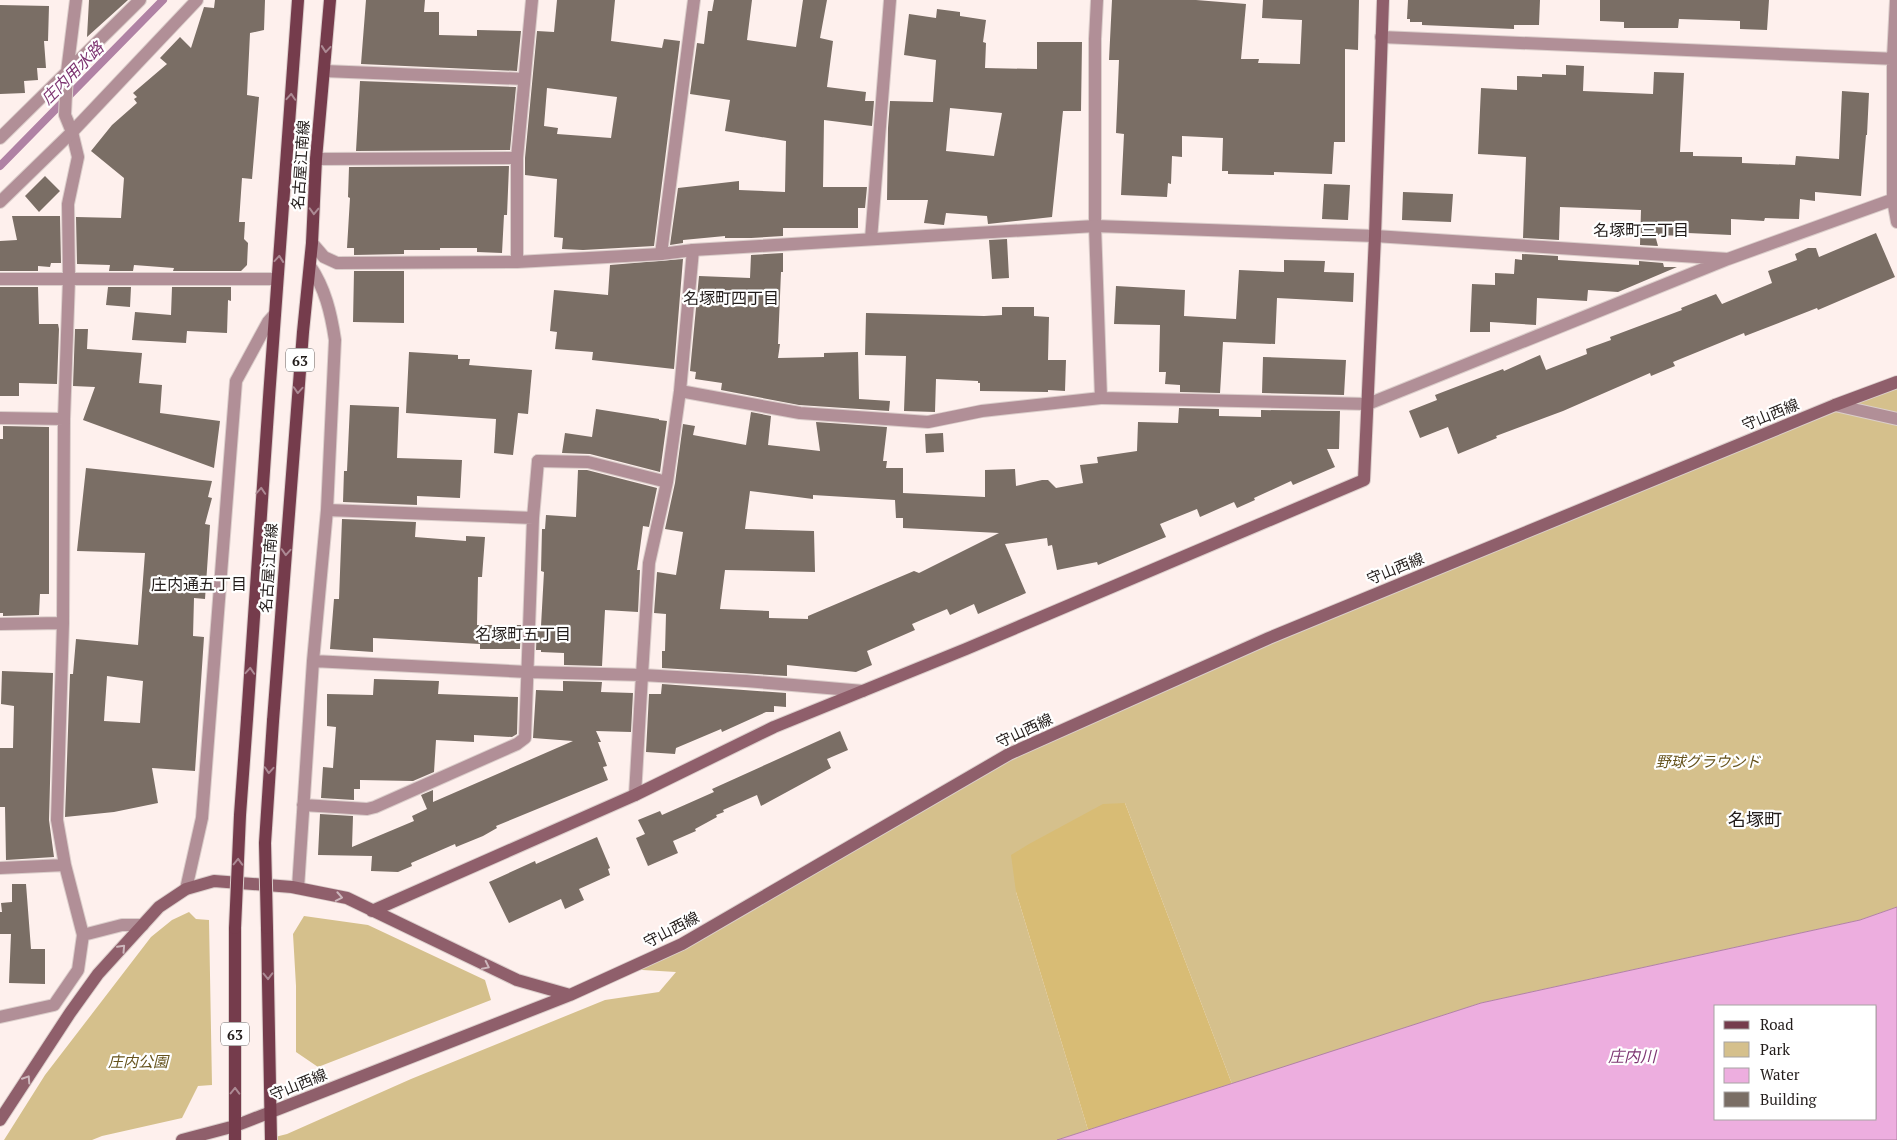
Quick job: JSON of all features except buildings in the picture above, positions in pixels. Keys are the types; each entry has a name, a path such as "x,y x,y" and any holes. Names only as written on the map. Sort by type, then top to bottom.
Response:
{"main road":[{"name":"名古屋江南線","path":"235,1140 235,928 240,815 262,482 298,0"},
{"name":"名古屋江南線","path":"271,1139 264,843 303,332 312,243 316,158 330,0"}],"street":[{"path":"0,1017 54,1005 78,970 82,935 65,865 57,820 68,204 78,157 72,132 65,115 67,77 76,0"},
{"path":"0,138 67,77 140,0"},
{"path":"0,202 72,132 198,0"},
{"path":"517,262 517,158 532,0"},
{"path":"661,254 694,0"},
{"path":"871,239 890,0"},
{"path":"1098,0 1095,39 1095,226 1101,398"},
{"path":"372,911 634,795 774,727 975,645 1364,480 1383,0"},
{"path":"1896,0 1895,199 1897,222"},
{"path":"1381,37 1895,58"},
{"path":"324,71 524,79"},
{"path":"316,158 517,158"},
{"path":"680,391 800,413 928,422 982,411 1101,398 1368,404 1728,259 1895,199"},
{"path":"312,243 324,257 337,263 517,262 1095,226 1375,236 1728,259"},
{"path":"634,795 649,563 667,482 680,391 693,250"},
{"path":"298,888 313,661 327,510 335,340 332,315 319,279 310,266"},
{"path":"0,279 277,279"},
{"path":"186,889 202,818 236,381 268,322 275,314"},
{"name":"守山西線","path":"182,1140 234,1126 570,995 682,944 1009,754 1269,638 1835,405 1897,382"},
{"path":"1835,405 1897,419"},
{"path":"0,418 64,419"},
{"path":"303,805 367,809 375,807 517,744 525,738 533,518 538,461 588,462 667,482"},
{"path":"327,510 533,518"},
{"path":"0,624 62,624"},
{"path":"313,661 528,672 642,675 746,681 863,691"},
{"path":"0,868 65,865"},
{"path":"0,1120 70,1013 98,974 159,907 186,889 214,881 298,888 347,898 516,980 570,995"},
{"path":"82,935 122,925 143,925"}],"green space":[{"name":"野球グラウンド","path":"1897,381 1897,907 1860,920 1481,1003 1232,1084 1125,803 1016,892 1088,1130 1057,1140 263,1140 287,1134 411,1079 605,1000 659,992 676,972 626,969 1009,754"},
{"name":"庄内公園","path":"189,912 196,919 209,920 212,1085 198,1086 182,1118 102,1136 92,1140 4,1140 45,1075 151,937 172,920"},
{"path":"304,916 368,925 485,980 491,1000 318,1067 296,1052 296,986 293,934"}],"shaded area":[{"path":"1125,803 1232,1084 1088,1130 1016,892 1011,855 1103,804"}],"water":[{"name":"庄内川","path":"1897,907 1897,1140 1057,1140 1481,1003 1860,920"}],"waterway":[{"name":"庄内用水路","path":"0,166 163,0"}],"district":[{"name":"名塚町三丁目","path":"1641,230"},
{"name":"名塚町四丁目","path":"731,298"},
{"name":"庄内通五丁目","path":"199,584"},
{"name":"名塚町五丁目","path":"523,634"},
{"name":"名塚町","path":"1755,819"}]}
